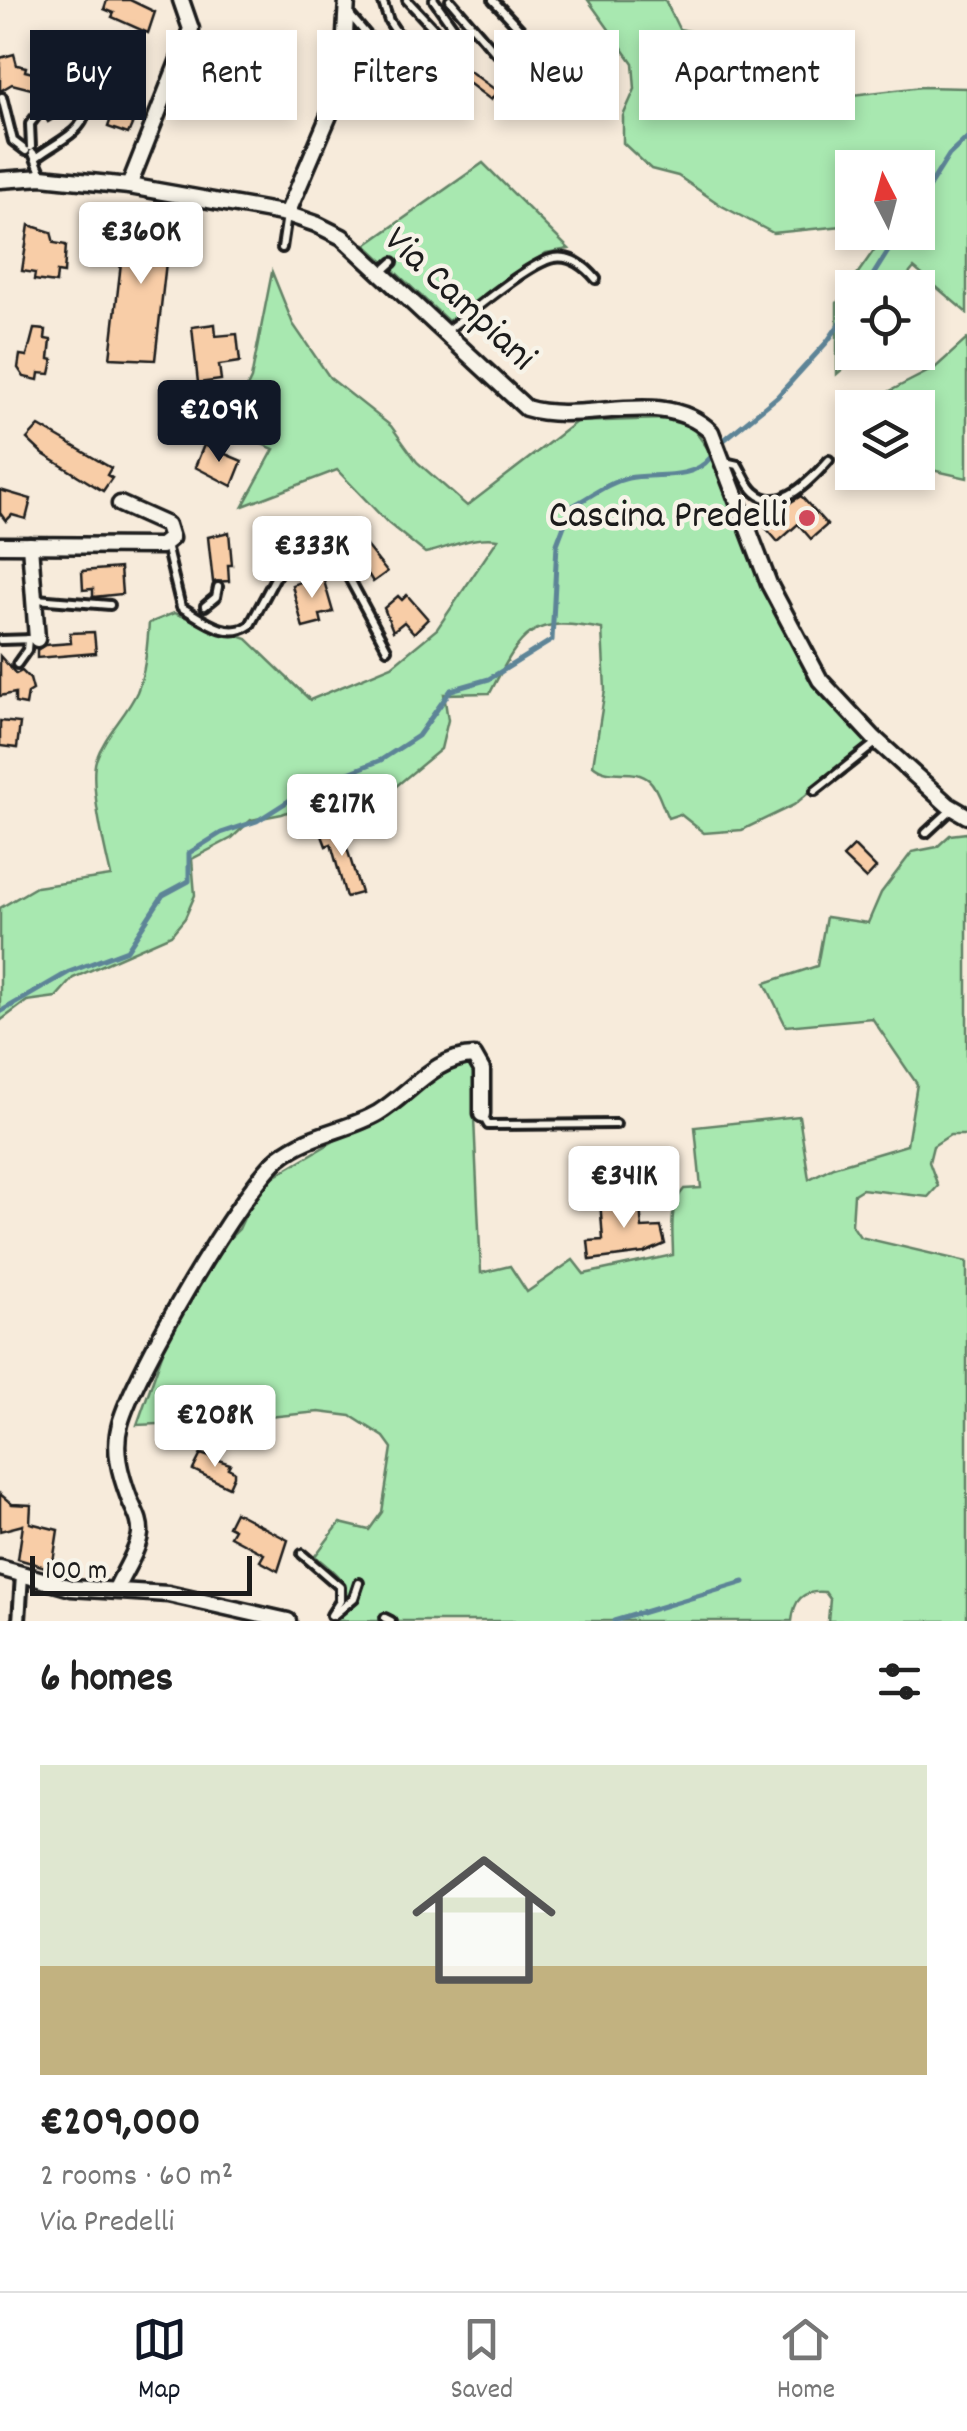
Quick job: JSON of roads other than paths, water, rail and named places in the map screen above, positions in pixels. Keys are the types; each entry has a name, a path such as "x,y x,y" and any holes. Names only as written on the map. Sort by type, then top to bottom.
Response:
{"street":[{"path":"129,186 191,28 180,0"},
{"path":"287,214 342,84 348,6"},
{"name":"Via Campiani","path":"0,180 42,176 129,186 287,214 342,236 387,268 446,332 526,408 538,412 645,410 684,414 711,432 770,584 820,680 878,741 967,816"},
{"path":"0,545 166,544 170,538 167,525 120,504"},
{"path":"30,545 32,639"},
{"path":"116,1589 140,1538 140,1521 129,1499 116,1444 128,1398 210,1254 258,1183 280,1157 322,1132 376,1114 420,1079 460,1056 474,1056 482,1070 482,1114"},
{"path":"0,1568 71,1588 168,1594 288,1621"},
{"path":"20,1621 22,1575"}],"lane":[{"path":"348,6 408,82 420,82 422,72 389,21 382,0"},
{"path":"407,0 448,44 454,41 455,30 434,0"},
{"path":"450,0 495,52 543,74 548,67 543,55 493,0"},
{"path":"2,96 14,141 32,152"},
{"path":"33,120 32,152 42,176"},
{"path":"32,152 80,128 83,120"},
{"path":"282,248 287,214"},
{"path":"446,332 550,259 571,260 596,279"},
{"path":"724,462 738,464 752,489 767,499 783,498 807,484 829,460"},
{"path":"166,544 180,607 200,610 223,630 241,631 250,625 283,563 306,533 317,529 332,541 387,650"},
{"path":"200,610 216,597 218,587"},
{"path":"34,598 110,605"},
{"path":"0,640 32,639 17,664"},
{"path":"815,791 878,741"},
{"path":"926,833 953,808"},
{"path":"482,1114 488,1125 616,1124"},
{"path":"302,1554 340,1587 340,1601 332,1615 354,1598 359,1582"}],"waterway":[{"path":"935,177 949,155 967,138"},
{"path":"876,270 889,250"},
{"path":"724,440 777,397 835,330"},
{"path":"0,1012 69,972 127,950 163,895 189,881 189,853 221,833 257,821 304,791 381,760 418,736 451,690 489,679 552,640 557,544 571,507 621,480 683,473 710,458"},
{"path":"614,1621 744,1582"}],"place":[{"name":"Cascina Predelli","path":"807,518"}]}
